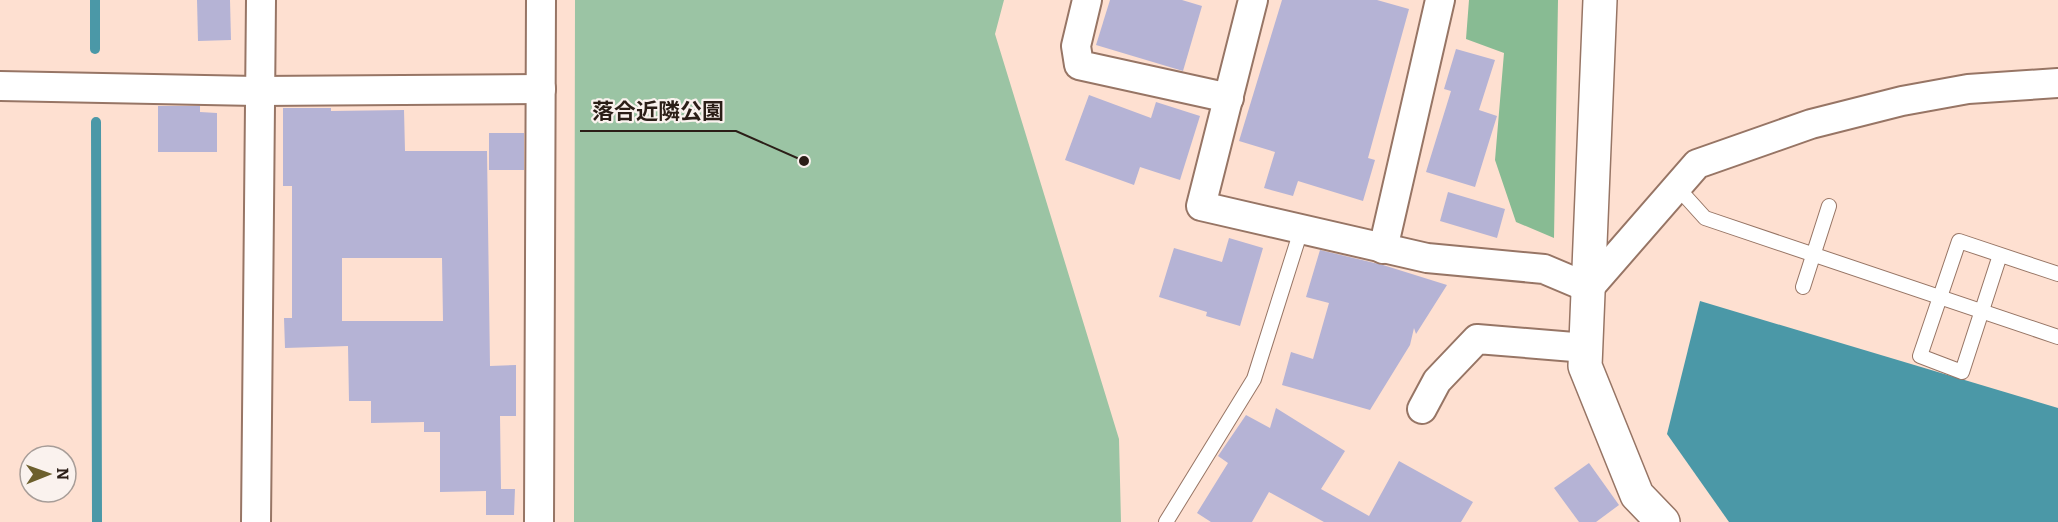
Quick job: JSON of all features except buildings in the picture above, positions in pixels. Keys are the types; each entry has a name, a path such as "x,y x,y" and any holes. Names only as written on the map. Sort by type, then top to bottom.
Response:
{"street":[{"path":"256,522 261,0"},
{"path":"539,522 541,0"},
{"path":"1087,0 1076,46 1078,65 1228,98"},
{"path":"1253,0 1201,206 1427,258 1544,269 1589,288"},
{"path":"1383,249 1440,0"},
{"path":"1600,0 1585,366 1637,495 1663,522"},
{"path":"1589,288 1697,164 1811,124 1902,101 1968,89 2058,83"},
{"path":"0,86 259,91 541,88"},
{"path":"1422,409 1437,381 1477,339 1586,348"}],"lane":[{"path":"1677,187 1705,218 2058,337"},
{"path":"1803,287 1829,206"},
{"path":"1166,522 1254,379 1302,228"},
{"path":"2000,255 1962,372 1920,356 1959,241 2058,274"}],"green space":[{"path":"575,0 1004,0 995,34 1119,439 1121,522 574,522"},
{"path":"1469,0 1558,0 1554,238 1516,222 1495,160 1504,53 1466,39"}],"water":[{"path":"1700,301 2058,408 2058,522 1729,522 1667,434"}],"waterway":[{"path":"95,0 95,49"},
{"path":"96,122 97,522"}],"place":[{"name":"落合近隣公園","path":"804,161"}]}
